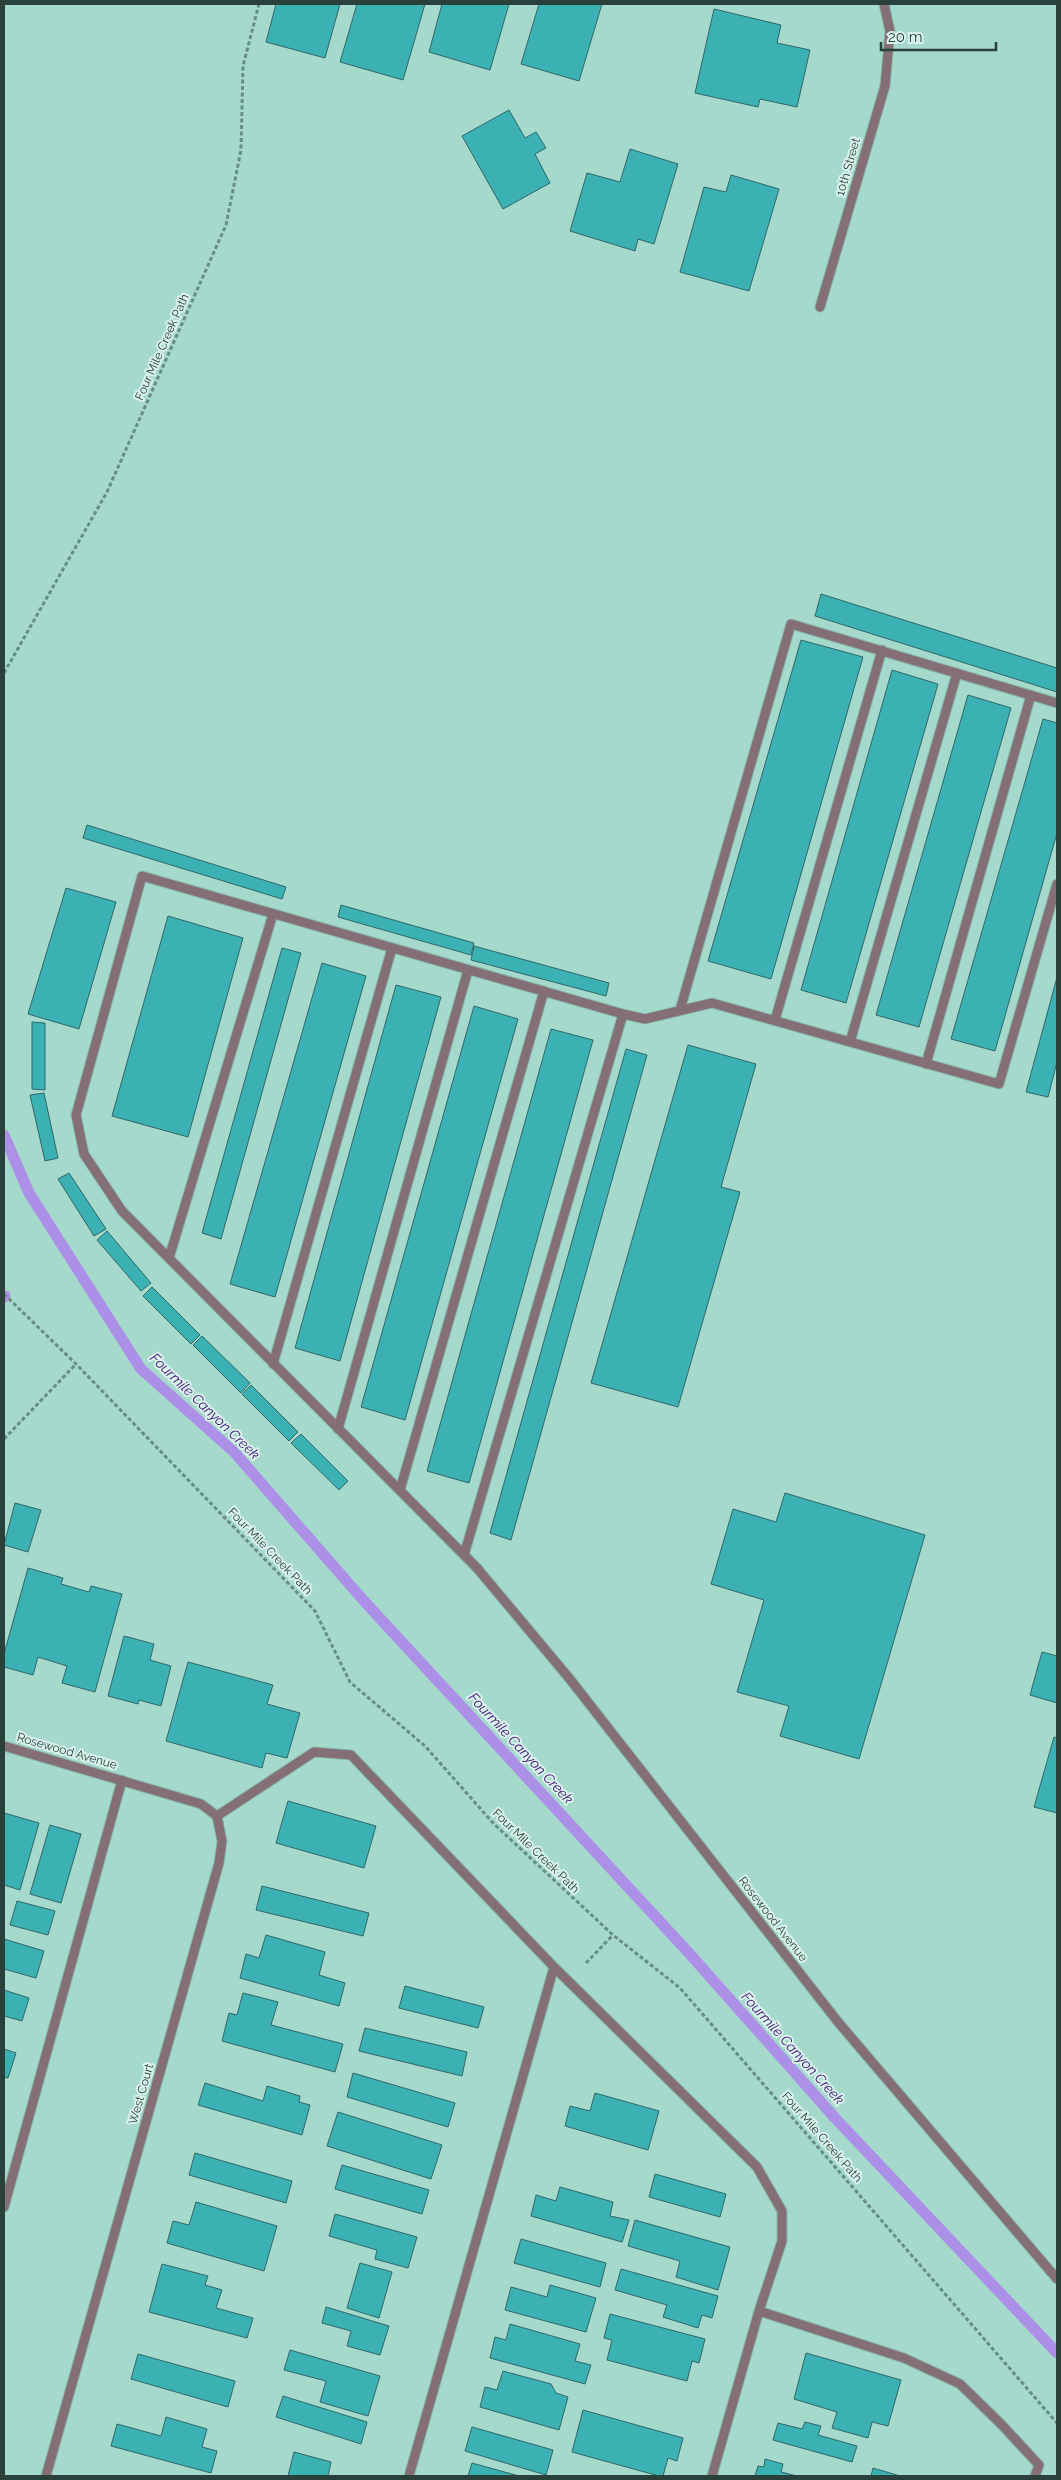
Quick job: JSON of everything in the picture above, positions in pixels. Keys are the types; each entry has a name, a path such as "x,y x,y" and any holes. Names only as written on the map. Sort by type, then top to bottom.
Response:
{"street":[{"name":"10th Street","path":"820,307 885,86 890,31 884,4"},
{"path":"680,1010 791,624 1057,703"},
{"path":"775,1020 882,650"},
{"path":"850,1042 957,673"},
{"path":"926,1064 1031,695"},
{"name":"Rosewood Avenue","path":"273,914 142,876 76,1115 84,1154 122,1211 476,1568 569,1678 838,2022 1057,2279"},
{"path":"169,1258 273,914 623,1014 645,1019 712,1002 999,1084 1057,884"},
{"path":"273,1364 392,948"},
{"path":"338,1429 468,970"},
{"path":"400,1490 544,991"},
{"path":"464,1555 623,1014"},
{"name":"Rosewood Avenue","path":"4,1746 122,1780"},
{"path":"4,2207 122,1780 201,1804 217,1816 314,1752 351,1755 554,1967 757,2167 782,2211 782,2241 712,2476"},
{"name":"West Court","path":"46,2476 220,1863 222,1841 217,1816"},
{"path":"408,2476 554,1967"},
{"path":"760,2311 904,2358 960,2384 1002,2424 1039,2466 1036,2476"}],"path":[{"name":"Four Mile Creek Path","path":"4,673 107,492 226,225 242,150 243,66 259,4"},
{"name":"Four Mile Creek Path","path":"4,1294 76,1364 315,1611 350,1682 425,1746 494,1824 613,1934 680,1988 1057,2423"},
{"path":"4,1439 76,1364"},
{"path":"569,1981 613,1934"}],"building":[{"path":"276,4 340,4 325,58 266,42"},
{"path":"357,4 425,4 403,80 340,62"},
{"path":"442,4 509,4 490,70 429,52"},
{"path":"539,4 602,4 579,81 521,64"},
{"path":"714,9 781,25 777,43 810,50 797,107 760,99 758,107 695,93"},
{"path":"509,110 525,138 536,132 546,148 535,154 550,183 503,209 462,136"},
{"path":"630,149 678,164 654,244 638,239 635,251 570,231 587,173 620,182"},
{"path":"731,175 779,189 749,291 680,272 704,187 726,192"},
{"path":"821,594 1057,668 1057,692 815,616"},
{"path":"801,640 863,657 771,979 708,961"},
{"path":"892,670 938,684 846,1003 801,990"},
{"path":"968,695 1011,708 919,1027 876,1015"},
{"path":"1043,719 1057,723 1057,833 995,1051 951,1039"},
{"path":"87,825 286,887 282,899 83,838"},
{"path":"66,888 116,902 79,1029 28,1014"},
{"path":"341,905 474,943 471,955 338,917"},
{"path":"168,916 243,938 188,1137 112,1116"},
{"path":"474,946 609,983 606,996 471,960"},
{"path":"282,948 301,953 221,1239 202,1233"},
{"path":"322,963 366,976 275,1297 230,1284"},
{"path":"1057,977 1057,1062 1048,1097 1026,1092"},
{"path":"396,985 441,997 340,1361 295,1348"},
{"path":"474,1006 518,1019 405,1420 361,1407"},
{"path":"32,1022 45,1023 45,1090 32,1089"},
{"path":"551,1029 593,1040 469,1483 427,1471"},
{"path":"688,1045 756,1064 721,1187 740,1192 678,1407 591,1383"},
{"path":"626,1049 647,1055 511,1540 490,1533"},
{"path":"44,1093 58,1158 45,1161 30,1095"},
{"path":"69,1173 106,1229 94,1236 58,1179"},
{"path":"107,1231 151,1283 141,1291 97,1240"},
{"path":"152,1287 200,1335 191,1344 143,1296"},
{"path":"202,1336 250,1383 241,1393 193,1345"},
{"path":"251,1385 298,1432 289,1441 242,1394"},
{"path":"301,1434 348,1481 339,1490 291,1443"},
{"path":"785,1493 925,1535 859,1759 780,1736 789,1706 737,1692 764,1600 711,1584 733,1509 776,1522"},
{"path":"15,1503 41,1510 28,1552 4,1545"},
{"path":"28,1568 63,1578 61,1584 89,1592 91,1586 122,1594 95,1692 62,1683 67,1666 38,1657 33,1675 4,1667 4,1654"},
{"path":"124,1636 154,1644 150,1660 171,1666 161,1706 139,1700 138,1704 108,1696"},
{"path":"1042,1652 1057,1656 1057,1703 1030,1695"},
{"path":"188,1662 273,1685 267,1704 300,1713 287,1758 266,1753 262,1768 166,1741"},
{"path":"1054,1737 1057,1738 1057,1813 1034,1807"},
{"path":"288,1801 376,1826 364,1868 276,1843"},
{"path":"4,1813 39,1823 20,1890 4,1885"},
{"path":"50,1825 81,1834 61,1903 30,1894"},
{"path":"262,1886 369,1913 363,1936 256,1910"},
{"path":"17,1901 55,1911 48,1935 10,1925"},
{"path":"266,1935 325,1952 319,1975 345,1983 339,2006 240,1978 246,1954 259,1958"},
{"path":"4,1939 44,1951 36,1978 4,1969"},
{"path":"405,1986 484,2007 478,2028 399,2008"},
{"path":"4,1990 29,1998 22,2021 4,2016"},
{"path":"243,1993 278,2002 271,2025 343,2044 335,2072 222,2041 229,2013 237,2015"},
{"path":"365,2028 467,2052 462,2076 359,2051"},
{"path":"4,2049 16,2053 8,2078 4,2077"},
{"path":"353,2073 455,2103 448,2127 347,2097"},
{"path":"205,2083 263,2101 267,2086 300,2096 299,2102 310,2105 302,2135 198,2105"},
{"path":"595,2093 659,2111 648,2150 565,2126 570,2106 590,2111"},
{"path":"338,2112 442,2145 431,2179 327,2146"},
{"path":"195,2153 292,2181 286,2203 189,2175"},
{"path":"342,2165 429,2190 422,2214 335,2189"},
{"path":"655,2174 726,2194 720,2217 649,2197"},
{"path":"560,2187 613,2202 610,2216 629,2220 622,2242 531,2216 536,2195 556,2201"},
{"path":"196,2202 277,2226 264,2271 167,2243 173,2221 189,2225"},
{"path":"335,2214 417,2237 408,2268 375,2259 377,2250 329,2236"},
{"path":"635,2220 730,2247 718,2290 676,2277 680,2261 628,2246"},
{"path":"521,2239 606,2263 600,2287 514,2263"},
{"path":"360,2263 392,2272 379,2318 347,2308"},
{"path":"162,2264 208,2276 205,2285 222,2290 216,2308 253,2318 247,2338 149,2312"},
{"path":"621,2269 718,2296 712,2318 702,2315 698,2328 663,2317 667,2305 615,2290"},
{"path":"550,2285 596,2298 586,2332 505,2310 511,2287 547,2297"},
{"path":"326,2307 389,2326 380,2355 347,2346 351,2331 322,2323"},
{"path":"610,2314 705,2339 699,2363 692,2361 687,2381 607,2360 612,2340 604,2338"},
{"path":"510,2324 580,2344 575,2361 591,2365 585,2384 490,2358 495,2337 506,2340"},
{"path":"290,2350 380,2376 368,2416 320,2402 326,2381 284,2370"},
{"path":"806,2353 901,2380 888,2426 872,2422 868,2438 832,2428 837,2412 794,2399"},
{"path":"138,2354 235,2381 228,2407 131,2379"},
{"path":"503,2371 551,2384 556,2393 568,2397 559,2430 480,2407 485,2387 497,2390"},
{"path":"283,2396 367,2422 361,2444 276,2417"},
{"path":"583,2410 683,2438 677,2461 668,2458 663,2476 659,2476 572,2452"},
{"path":"166,2417 207,2429 202,2447 217,2451 211,2473 111,2446 117,2424 161,2436"},
{"path":"805,2422 821,2426 818,2435 857,2446 852,2462 773,2440 778,2423 802,2429"},
{"path":"472,2427 553,2450 546,2475 465,2451"},
{"path":"294,2452 331,2462 328,2476 288,2476"},
{"path":"765,2459 783,2464 781,2472 797,2476 755,2476 758,2466 764,2467"},
{"path":"472,2463 519,2476 468,2476"},
{"path":"873,2468 900,2476 871,2476"}],"waterway":[{"name":"Fourmile Canyon Creek","path":"4,1135 29,1193 141,1369 234,1452 364,1601 688,1952 835,2118 1057,2353"}]}
